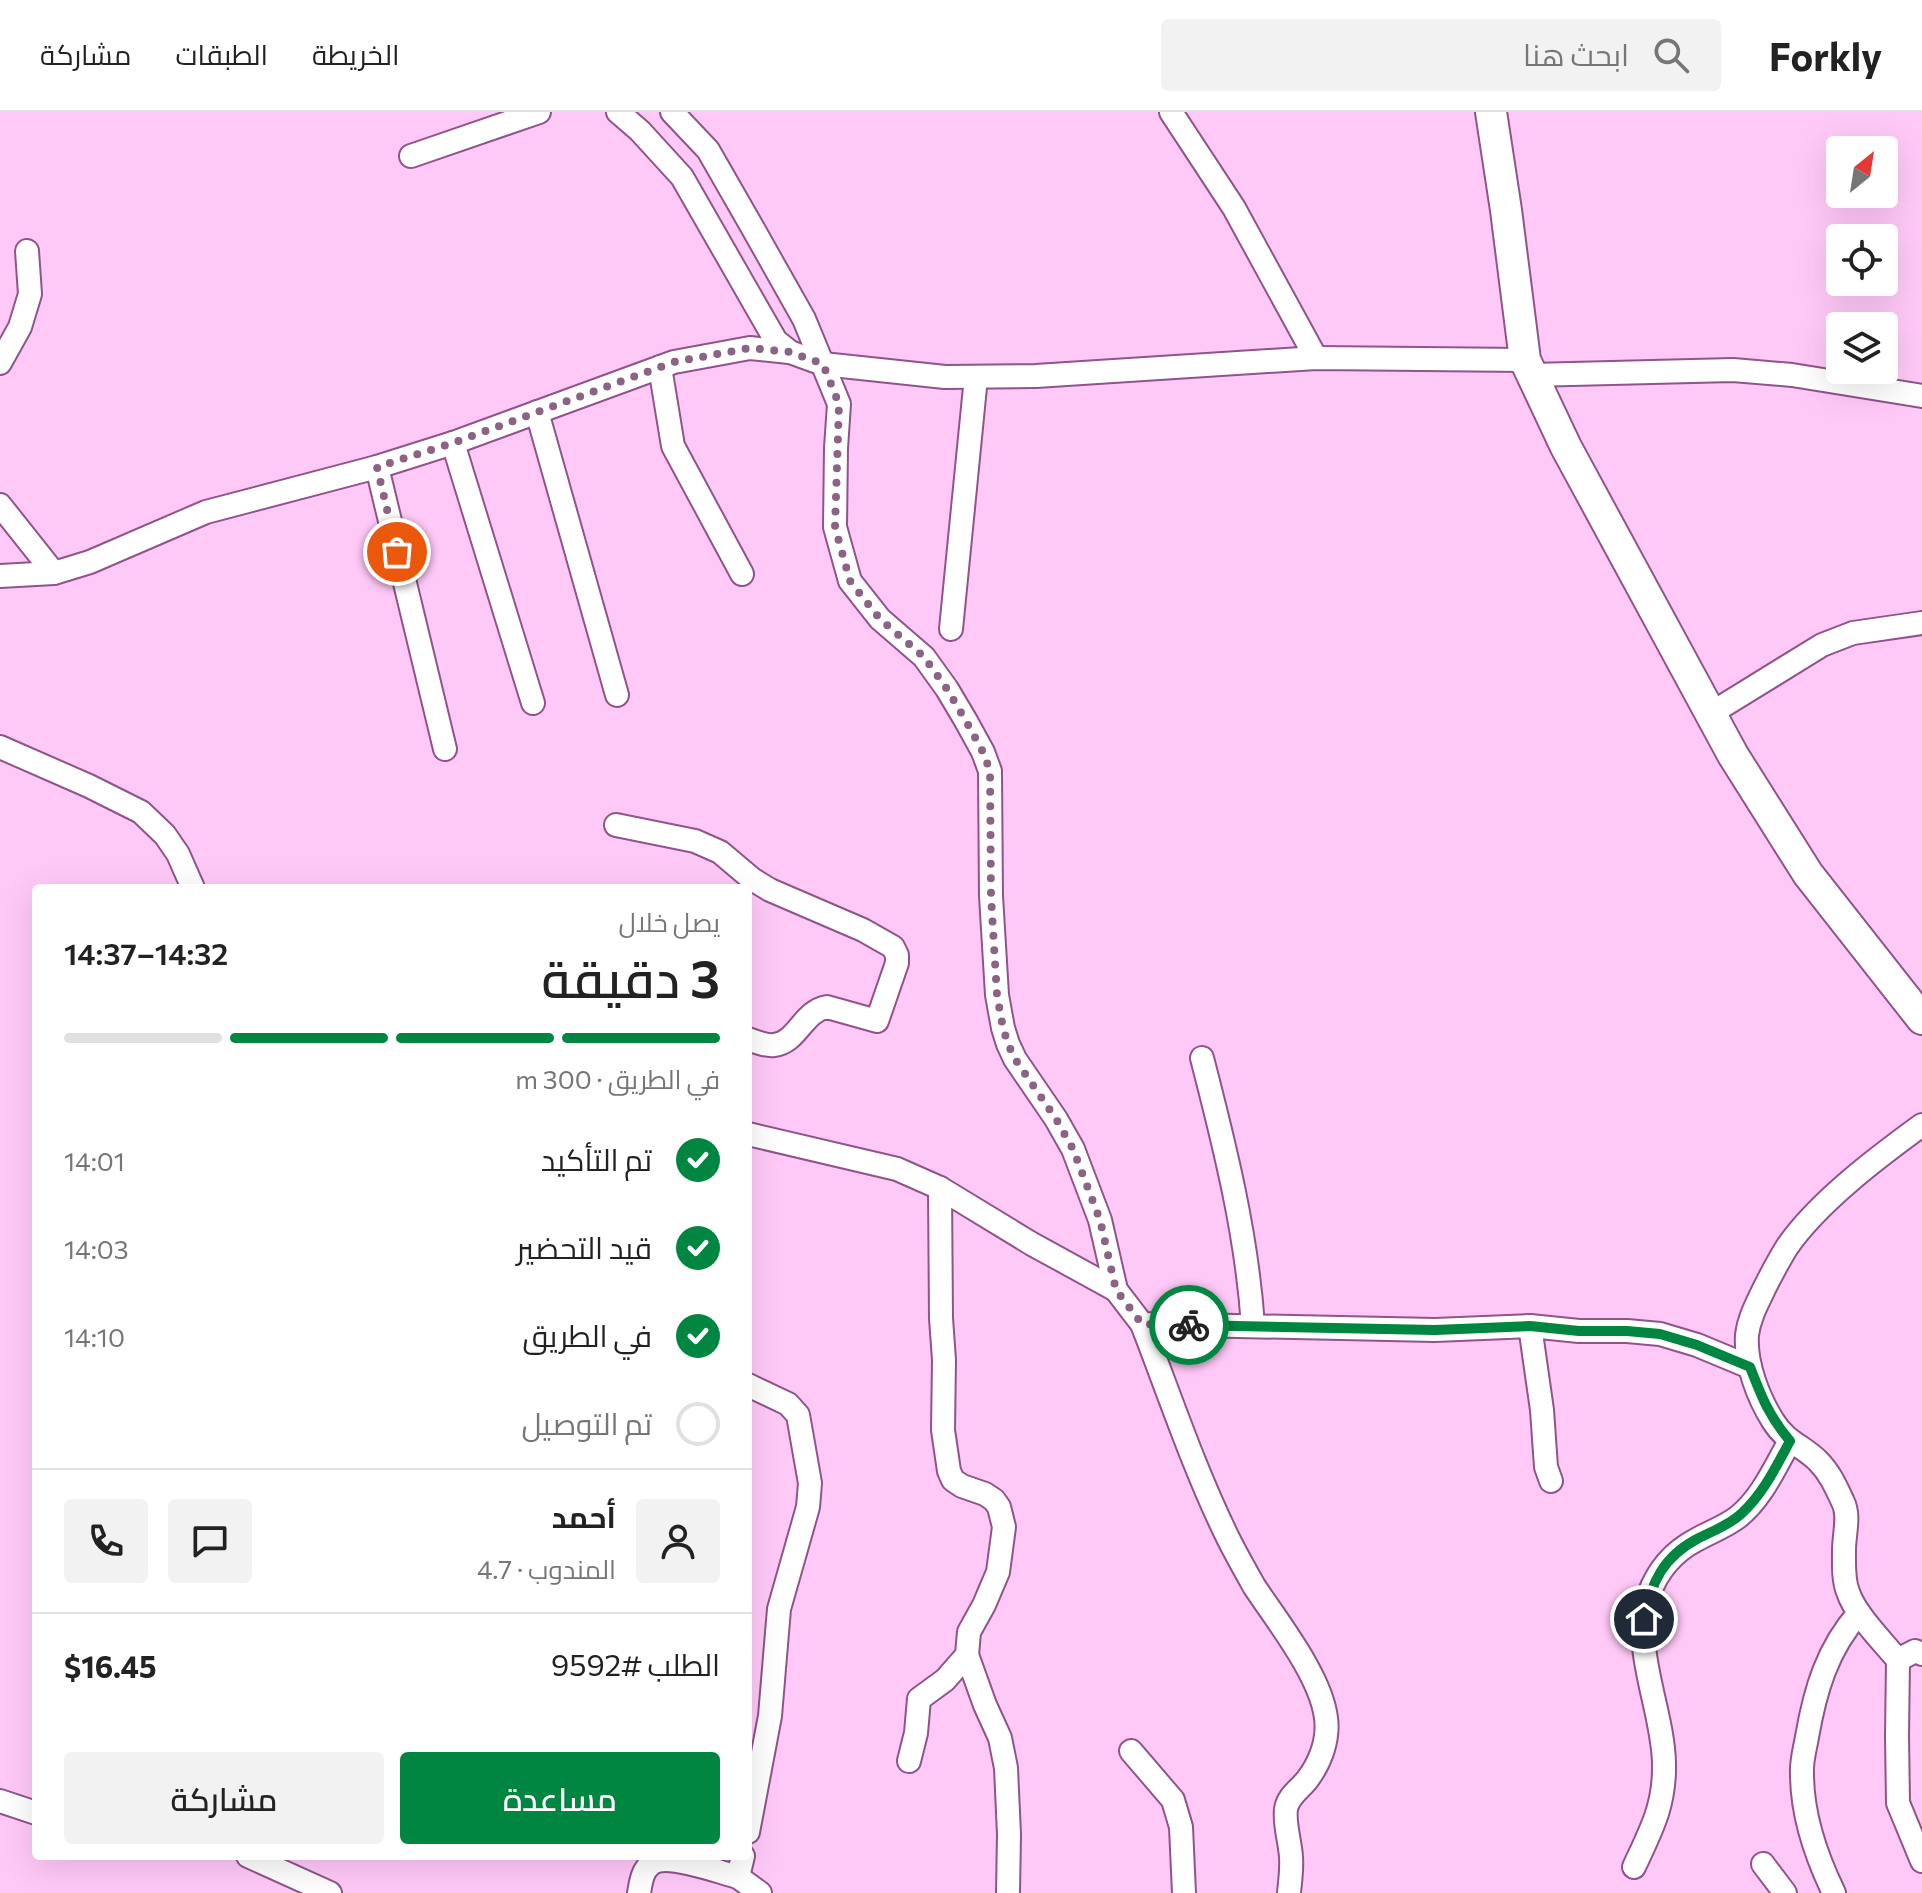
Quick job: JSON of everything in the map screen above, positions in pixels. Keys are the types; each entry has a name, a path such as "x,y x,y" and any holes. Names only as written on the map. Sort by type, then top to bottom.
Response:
{"main road":[{"path":"1491,112 1528,367 1566,447 1733,755 1808,874 1922,1019"}],"street":[{"path":"411,156 539,112"},
{"path":"618,112 682,177 776,341 790,352"},
{"path":"672,112 708,150 804,319 839,404 835,527 850,581 880,619 924,657 947,689 983,752 990,771 991,896 997,995 1003,1028 1015,1059 1073,1149 1100,1220 1116,1290"},
{"path":"1171,112 1234,208 1316,358"},
{"path":"0,363 20,327 30,294 27,251"},
{"path":"0,576 54,573 90,562 206,512 377,467 453,443 660,367 750,348 790,352 823,364 945,377 1036,376 1316,358 1528,367 1733,370 1792,375 1922,396"},
{"path":"660,367 673,446 742,574"},
{"path":"951,629 976,377"},
{"path":"537,412 617,695"},
{"path":"453,443 533,703"},
{"path":"377,467 445,749"},
{"path":"0,505 54,573"},
{"path":"1710,714 1822,645 1853,633 1922,623"},
{"path":"0,747 141,812 165,835 178,854 191,884"},
{"path":"616,825 695,841 720,852 770,890 863,930 893,947 897,963 877,1021 827,1007 818,1008 784,1042 773,1046 752,1040"},
{"path":"1202,1058 1225,1145 1240,1221 1253,1326"},
{"path":"1922,1125 1886,1151 1807,1221 1787,1247 1753,1312 1747,1332 1750,1367 1774,1422 1790,1441 1816,1458 1830,1474 1847,1509 1844,1549 1846,1589 1859,1613 1898,1660 1898,1803 1922,1861"},
{"path":"752,1135 897,1169 940,1188 1116,1290 1142,1324 1216,1513 1253,1584 1297,1649 1322,1700 1327,1718 1326,1739 1318,1763 1287,1805 1291,1859 1289,1893"},
{"path":"940,1188 943,1430 949,1471 953,1480 962,1486 994,1500 1004,1527 998,1572 969,1632 967,1655 1000,1738 1006,1768 1008,1893"},
{"path":"1142,1324 1435,1330 1530,1326 1579,1331 1627,1331 1660,1334 1697,1345 1750,1367"},
{"path":"1530,1326 1546,1467 1551,1481"},
{"path":"752,1387 788,1404 798,1415 810,1483 808,1507 779,1609 770,1716 752,1811"},
{"path":"1634,1867 1659,1812 1664,1764 1644,1645 1648,1596 1660,1570 1676,1552 1739,1516 1769,1480 1790,1441"},
{"path":"1834,1893 1813,1843 1801,1771 1817,1688 1826,1664 1848,1625 1859,1613"},
{"path":"1898,1660 1915,1651 1922,1654"},
{"path":"909,1761 916,1733 919,1699 945,1680 967,1655"},
{"path":"1131,1751 1173,1800 1181,1827 1184,1893"},
{"path":"0,1801 32,1812"},
{"path":"257,1860 330,1893"},
{"path":"639,1893 643,1874 660,1860"},
{"path":"681,1860 741,1867 760,1893"},
{"path":"1763,1864 1785,1893"}],"way so far":[{"path":"397,552 377,467 453,443 674,362 750,348 790,352 823,364 839,404 835,527 850,581 880,619 924,657 966,721 990,771 991,896 997,995 1008,1044 1073,1149 1100,1220 1116,1290 1142,1324 1189,1325"}],"route":[{"path":"1189,1325 1435,1330 1530,1326 1579,1331 1627,1331 1660,1334 1697,1345 1750,1367 1774,1422 1790,1441 1769,1480 1739,1516 1676,1552 1660,1570 1648,1596 1644,1619"}]}
